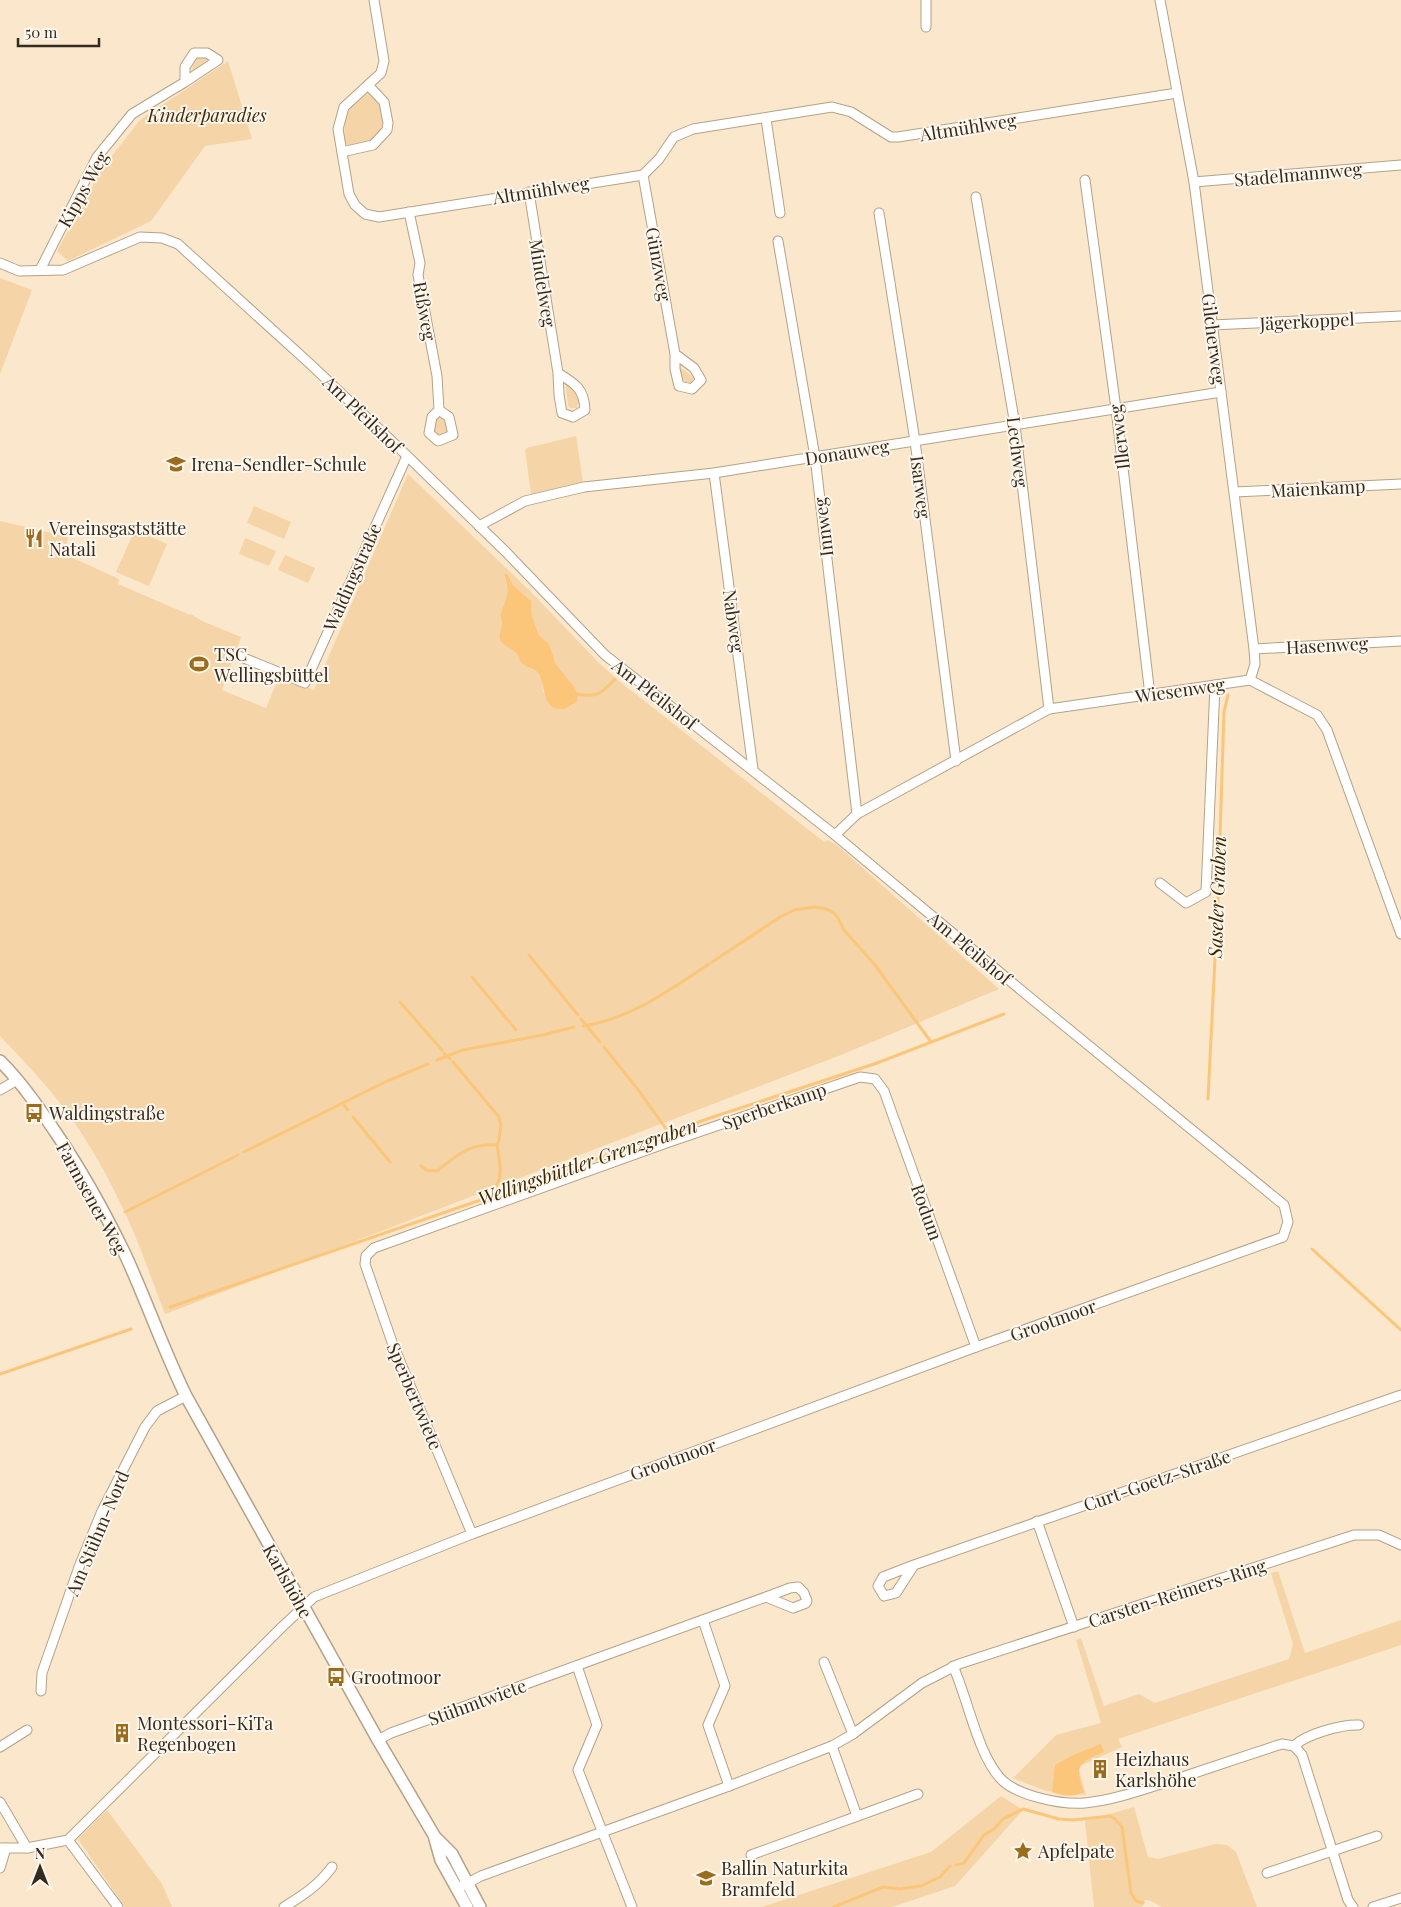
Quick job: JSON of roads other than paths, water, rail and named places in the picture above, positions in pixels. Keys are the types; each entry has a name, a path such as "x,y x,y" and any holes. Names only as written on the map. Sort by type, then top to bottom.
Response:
{"main road":[{"name":"Farmsener Weg","path":"0,1062 41,1110 87,1182 124,1253 151,1319"},
{"name":"Karlshöhe","path":"151,1319 186,1396 378,1740 435,1837 441,1860 480,1907"},
{"name":"Karlshöhe","path":"462,1886 467,1907"}],"street":[{"name":"Altmühlweg","path":"374,0 384,61 381,73 344,107 338,129 349,194 354,205 365,214 378,217 643,175 659,159 674,137 693,129 766,119 832,107 851,112 890,137 908,137 1177,93"},
{"path":"926,0 926,27"},
{"name":"Gilcherweg","path":"1160,0 1194,182 1254,649 1255,664 1250,680"},
{"name":"Kipps Weg","path":"40,270 97,157 132,114 185,82"},
{"path":"342,152 373,145 387,130 388,123 384,102 368,85"},
{"path":"766,119 780,213"},
{"name":"Stadelmannweg","path":"1194,182 1401,165"},
{"name":"Günzweg","path":"643,175 675,354"},
{"name":"Illerweg","path":"1085,180 1116,409 1150,695"},
{"name":"Mindelweg","path":"529,192 558,373 558,395 562,413 573,417 585,410 584,397 575,383 558,373"},
{"name":"Lechweg","path":"976,197 1015,425 1049,709"},
{"name":"Rißweg","path":"409,212 420,263 418,275 437,376 439,410"},
{"name":"Isarweg","path":"879,213 915,441 956,761"},
{"name":"Am Pfeilshof","path":"0,263 19,271 63,270 140,237 162,238 178,244 308,362 407,456 479,526 605,655 835,834 1033,1000 1284,1205 1288,1222 1283,1237"},
{"name":"Innweg","path":"778,240 815,458 857,814"},
{"name":"Jägerkoppel","path":"1212,325 1401,316"},
{"name":"Donauweg","path":"479,526 525,501 584,487 714,473 815,458 1221,392"},
{"name":"Waldingstraße","path":"234,654 304,683 407,456"},
{"name":"Nabweg","path":"714,473 753,769"},
{"name":"Maienkamp","path":"1235,492 1401,484"},
{"name":"Hasenweg","path":"1254,649 1401,640"},
{"name":"Wiesenweg","path":"835,834 857,814 1049,709 1250,680 1318,715 1327,730 1401,934"},
{"path":"1160,883 1186,903 1206,892 1215,685"},
{"name":"Sperberkamp","path":"366,1256 374,1248 669,1142 860,1077 874,1079"},
{"name":"Rodum","path":"874,1079 884,1091 976,1348"},
{"path":"0,1090 17,1080"},
{"name":"Grootmoor","path":"68,1840 314,1597 472,1534 1283,1237"},
{"name":"Sperbertwiete","path":"366,1256 365,1264 392,1342 472,1534"},
{"name":"Curt-Goetz-Straße","path":"914,1566 1401,1395"},
{"name":"Am Stühm-Nord","path":"41,1691 42,1673 79,1567 102,1510 145,1427 157,1411 186,1396"},
{"path":"1038,1521 1074,1626"},
{"name":"Carsten-Reimers-Ring","path":"462,1886 481,1876 729,1786 832,1746 853,1734 922,1683 953,1666 1354,1535 1379,1535 1401,1545"},
{"name":"Stühmtwiete","path":"378,1740 392,1733 766,1597"},
{"path":"703,1620 726,1686 708,1725 729,1786"},
{"path":"824,1662 848,1726 853,1734"},
{"path":"577,1666 597,1726 578,1770 632,1907"},
{"path":"953,1666 986,1755 994,1770 1001,1779 1012,1787 1045,1799 1068,1803 1093,1802 1135,1792 1282,1744 1294,1746 1302,1755 1348,1900 1353,1907"},
{"path":"1294,1746 1302,1740 1348,1725 1359,1725"},
{"path":"0,1747 27,1730"},
{"path":"832,1746 857,1816"},
{"path":"751,1855 918,1794"},
{"path":"0,1802 27,1848"},
{"path":"1267,1873 1377,1836"},
{"path":"0,1868 3,1848 27,1848 68,1840 118,1907"},
{"path":"284,1907 318,1884 332,1868"},
{"path":"1373,1907 1401,1898"}],"waterway":[{"path":"577,694 595,695 607,688 615,679"},
{"name":"Saseler Graben","path":"1208,1099 1218,898 1224,712 1228,695"},
{"path":"712,962 780,917 794,910 815,907 826,909 833,912 838,918 844,930 875,965 931,1042"},
{"path":"529,955 578,1015"},
{"path":"583,1026 617,1017 633,1010 664,993 709,964"},
{"path":"472,977 516,1030"},
{"path":"400,1002 442,1050"},
{"name":"Wellingsbüttler Grenzgraben","path":"170,1307 498,1194 713,1117 877,1063 1004,1014"},
{"path":"581,1019 600,1042"},
{"path":"437,1060 463,1050 543,1035 574,1027"},
{"path":"604,1047 635,1086"},
{"path":"444,1053 450,1059"},
{"path":"453,1062 499,1117 501,1126 499,1138"},
{"path":"244,1152 385,1082 428,1064"},
{"path":"637,1088 669,1133"},
{"path":"342,1103 348,1110"},
{"path":"353,1117 390,1162"},
{"path":"498,1194 495,1188 500,1173 497,1145 499,1140"},
{"path":"421,1166 426,1170 437,1171 464,1151 479,1146 497,1145"},
{"path":"125,1212 238,1155"},
{"path":"1312,1249 1401,1330"},
{"name":"Wellingsbüttler Grenzgraben","path":"0,1374 131,1329"},
{"path":"956,1865 964,1863 984,1835 994,1829 1003,1819 1023,1809 1059,1819 1073,1820 1110,1816 1122,1827 1131,1893 1136,1901 1143,1903"},
{"path":"834,1907 883,1887 899,1889 921,1886 940,1877 950,1866"}],"place":[{"name":"Irena-Sendler-Schule","path":"176,464"},
{"name":"Vereinsgaststätte Natali","path":"34,538"},
{"name":"TSC Wellingsbüttel","path":"199,664"},
{"name":"Waldingstraße","path":"34,1113"},
{"name":"Grootmoor","path":"336,1677"},
{"name":"Montessori-KiTa Regenbogen","path":"122,1733"},
{"name":"Heizhaus Karlshöhe","path":"1100,1769"},
{"name":"Apfelpate","path":"1023,1851"},
{"name":"Ballin Naturkita Bramfeld","path":"706,1878"}],"park label":[{"name":"Kinderparadies","path":"207,115"}]}
